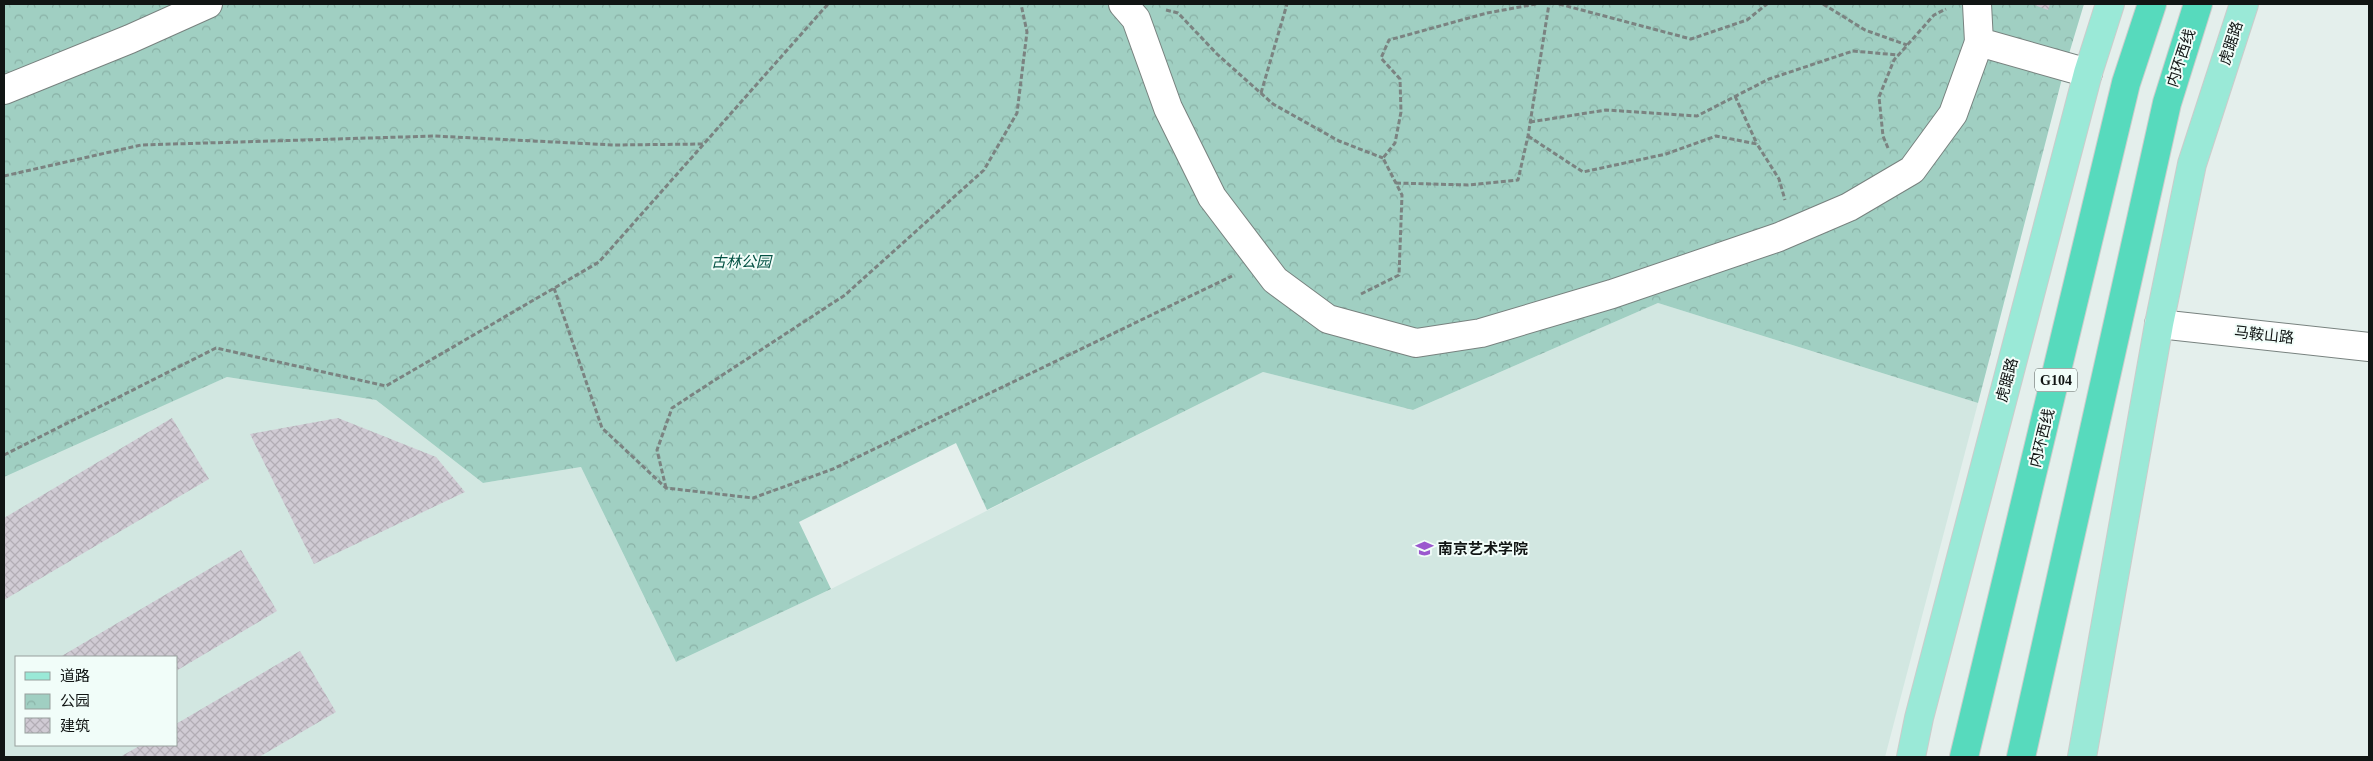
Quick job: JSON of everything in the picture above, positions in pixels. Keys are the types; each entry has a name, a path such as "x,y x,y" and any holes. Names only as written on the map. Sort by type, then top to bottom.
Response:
{"highway":[{"name":"内环西线","path":"1964,757 2124,93 2152,4"},
{"name":"内环西线","path":"2021,757 2167,103 2198,4"}],"main road":[{"name":"虎踞路","path":"1911,757 1919,718 2088,73 2110,4"},
{"name":"虎踞路","path":"2082,757 2159,324 2192,164 2244,4"}],"lane":[{"path":"4,90 130,39 208,4"},
{"path":"1123,4 1136,19 1168,108 1212,197 1275,280 1328,319 1416,343 1481,333 1602,297 1793,231 1849,208 1899,178 1912,170 1953,114 1980,42 1977,4"},
{"path":"1980,42 2088,73"},
{"name":"马鞍山路","path":"2159,324 2369,346"}],"path":[{"path":"4,455 216,348 386,386 599,262 828,4"},
{"path":"666,488 657,450 672,408 845,296 984,170 1017,113 1027,32 1021,4"},
{"path":"1261,93 1286,4"},
{"path":"1383,158 1395,143 1401,112 1400,79 1381,58 1389,40 1487,14 1536,4"},
{"path":"1396,183 1468,185 1518,180 1528,136 1549,4"},
{"path":"1559,4 1691,39 1747,20 1766,4"},
{"path":"1823,4 1865,30 1908,45"},
{"path":"1899,178 1883,136 1879,98 1894,60 1934,15 1948,7"},
{"path":"1159,9 1178,14 1217,54 1273,104 1339,141 1383,158 1402,195 1399,275 1366,293 1358,295"},
{"path":"1530,122 1606,110 1697,116 1769,79 1853,51 1898,55"},
{"path":"1735,96 1757,144 1779,179 1793,231"},
{"path":"4,176 141,145 434,136 613,145 704,144"},
{"path":"1528,136 1583,172 1666,154 1716,136 1757,144"},
{"path":"554,288 602,428 666,488 753,498 833,469 1262,262"}],"shaded area":[{"name":"南京艺术学院","path":"1658,303 1978,403 1885,757 4,757 4,475 227,377 376,400 483,483 581,467 676,662 831,589 1263,372 1413,410"}],"green space":[{"name":"古林公园","path":"4,4 2084,4 2065,67 1978,403 1658,303 1413,410 1263,372 987,510 956,443 799,522 831,589 676,662 581,467 483,483 376,400 227,377 4,477"}],"building":[{"path":"2031,4 2050,4 2048,10"},
{"path":"172,418 209,479 4,600 4,518"},
{"path":"338,418 436,457 465,492 314,564 250,434"},
{"path":"241,550 277,611 178,670 178,656 62,656"},
{"path":"300,651 336,712 259,757 120,757 139,746 178,746 178,723"}],"place":[{"name":"南京艺术学院","path":"1424,549"}]}
